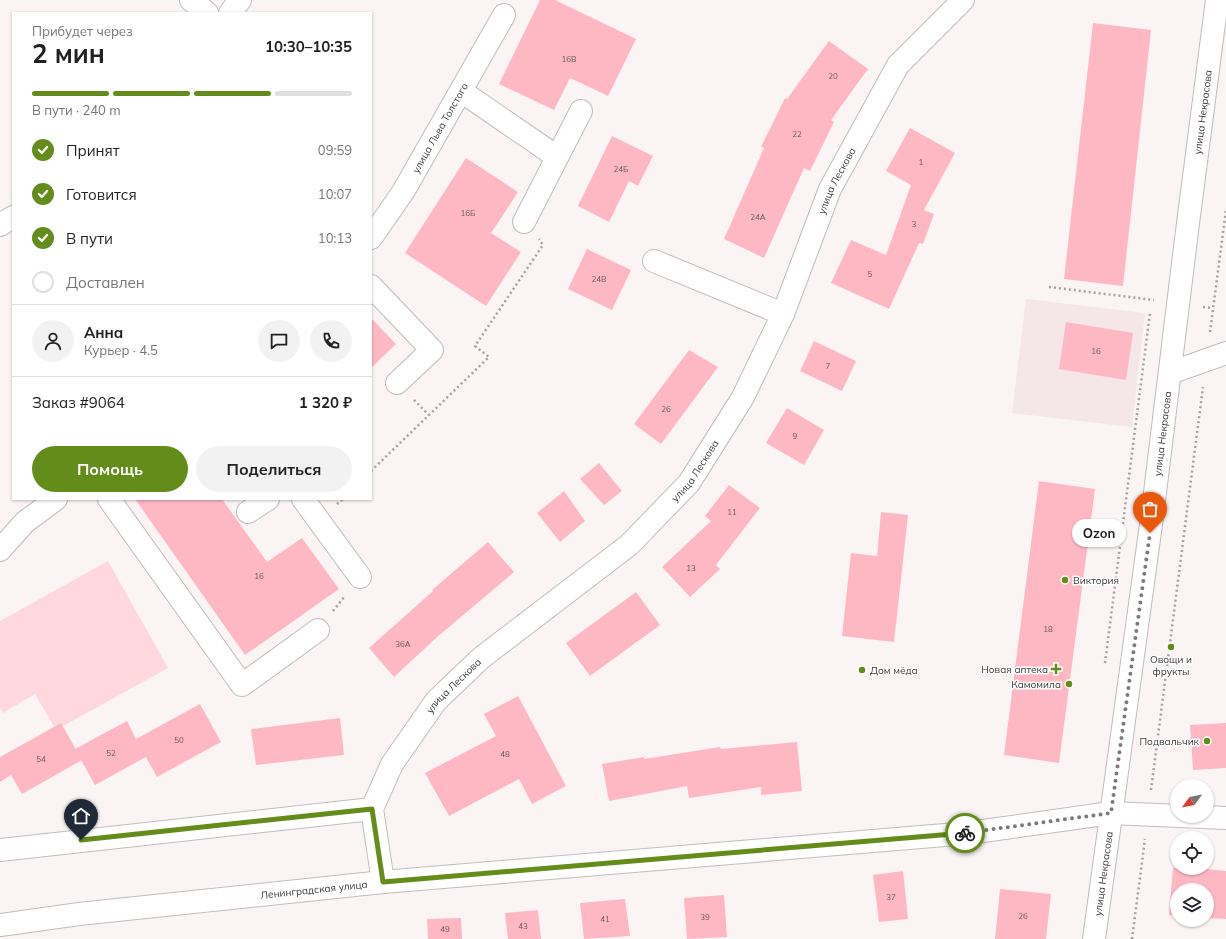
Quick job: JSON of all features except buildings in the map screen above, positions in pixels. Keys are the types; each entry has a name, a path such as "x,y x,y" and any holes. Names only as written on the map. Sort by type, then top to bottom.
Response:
{"street":[{"path":"191,0 206,12"},
{"path":"231,12 240,0"},
{"name":"улица Лескова","path":"372,809 392,764 436,701 481,658 629,545 689,482 743,397 783,314 830,189 898,65 964,0"},
{"name":"улица Некрасова","path":"1094,939 1152,517 1217,0"},
{"name":"улица Льва Толстого","path":"372,237 404,192 504,16"},
{"path":"461,91 558,157"},
{"path":"524,222 581,111"},
{"path":"0,226 12,218"},
{"path":"654,262 783,314"},
{"path":"372,287 432,350 397,383"},
{"path":"1170,373 1216,356"},
{"path":"0,550 25,522 55,500"},
{"path":"111,500 242,685 318,630"},
{"path":"248,512 266,500"},
{"path":"304,500 360,577"},
{"path":"0,850 372,809 383,882"},
{"name":"Ленинградская улица","path":"0,925 79,914 383,882 969,833 1111,813 1226,818"}],"path":[{"path":"1132,939 1148,815 1216,356 1226,210"},
{"path":"372,471 489,357 475,346 544,245 524,222"},
{"path":"1049,287 1152,300 1153,292"},
{"path":"1105,666 1151,308"},
{"path":"318,630 360,577"}],"shaded area":[{"path":"1026,299 1145,313 1132,427 1012,413"},
{"path":"108,561 168,668 56,730 35,694 3,713 0,707 0,621"}],"way so far":[{"path":"965,833 1111,813 1150,533"}],"place":[{"name":"Ozon","path":"1150,533"},
{"name":"Виктория","path":"1065,580"},
{"name":"Овощи и фрукты","path":"1171,647"},
{"name":"Новая аптека","path":"1056,669"},
{"name":"Дом мёда","path":"862,670"},
{"name":"Камомила","path":"1069,684"},
{"name":"Подвальчик","path":"1207,741"}],"route":[{"path":"81,840 372,809 383,882 965,833"}]}
